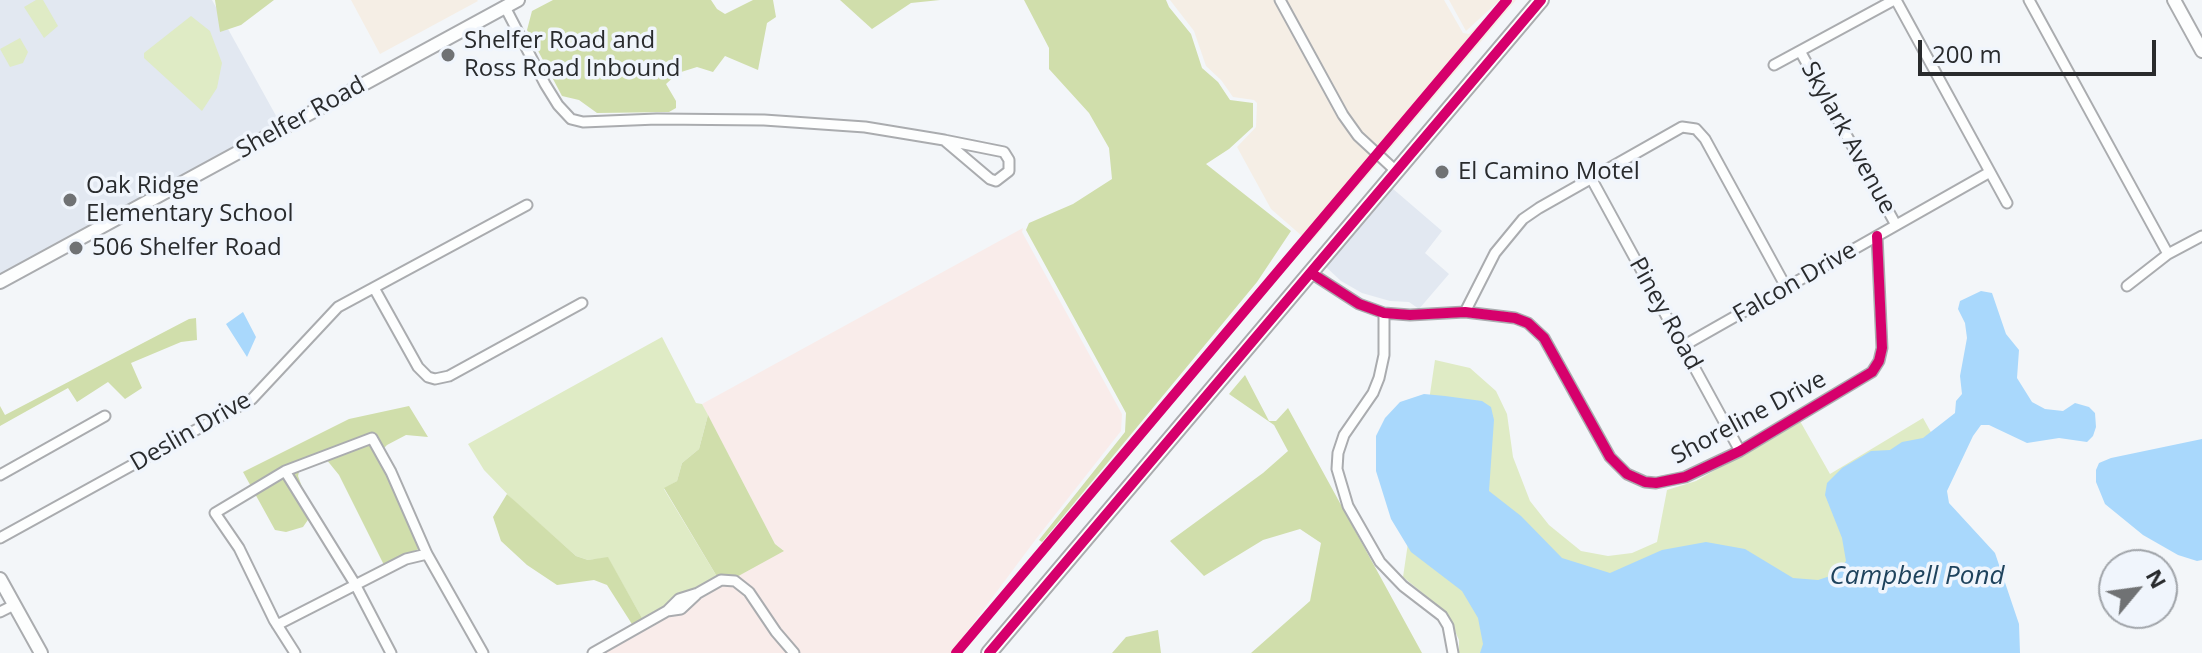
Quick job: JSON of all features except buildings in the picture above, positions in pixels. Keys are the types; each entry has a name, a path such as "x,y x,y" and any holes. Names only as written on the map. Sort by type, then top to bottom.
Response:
{"main road":[{"path":"989,653 1541,0"}],"street":[{"name":"Shelfer Road","path":"0,282 518,0"},
{"path":"1280,0 1358,136 1396,171"},
{"path":"1774,65 1895,0 2007,203"},
{"path":"2029,0 2168,254"},
{"path":"2174,0 2202,51"},
{"path":"505,7 551,95 571,119 583,122 764,120 865,127 944,140 1004,152 1009,160 1009,171 996,181 990,179 944,140"},
{"name":"Skylark Avenue","path":"1800,51 1896,225"},
{"path":"1465,312 1495,253 1513,228 1539,208 1682,127 1692,128 1705,139 1786,287"},
{"name":"Falcon Drive","path":"1683,346 1990,172"},
{"name":"Piney Road","path":"1591,178 1740,451"},
{"name":"Deslin Drive","path":"0,538 252,399 330,313 527,205"},
{"name":"Shoreline Drive","path":"1311,273 1359,304 1384,313 1428,315 1465,312 1515,318 1534,327 1544,338 1610,457 1618,467 1636,479 1656,483 1675,480 1740,451 1872,372 1882,348 1877,236"},
{"path":"2127,286 2168,254 2202,236"},
{"path":"374,288 418,367 428,377 435,379 449,376 582,303"},
{"path":"1384,313 1384,355 1379,378 1373,393 1344,435 1338,453 1339,479 1348,506 1380,562 1403,586 1442,616 1451,637 1453,653"},
{"path":"0,475 105,416"},
{"path":"295,653 277,625 249,567 215,513 285,471 372,438 391,472 427,554 483,653"},
{"path":"285,471 355,584 391,653"},
{"path":"277,625 406,559 427,554"},
{"path":"0,579 41,653"},
{"path":"593,653 667,611 679,599 721,580 735,581 749,592 794,653"},
{"path":"0,612 14,605"}],"shaded area":[{"name":"Oak Ridge Elementary School","path":"0,0 212,0 280,123 0,278"},
{"path":"351,0 477,0 478,1 380,54"},
{"path":"1170,0 1275,0 1339,117 1355,139 1379,162 1310,243 1271,209 1237,147 1256,127 1257,103 1233,97 1206,66 1194,31"},
{"path":"1285,0 1444,0 1463,33 1469,34 1504,0 1516,0 1385,155 1362,133 1347,112"},
{"path":"1449,0 1500,0 1466,31"},
{"path":"1392,188 1442,231 1425,253 1449,274 1419,309 1409,302 1390,301 1362,293 1341,281 1326,267"},
{"path":"1023,228 1022,232 1122,414 1121,431 951,653 801,653 762,606 755,611 788,653 600,653 783,550 775,544 702,404"}],"green space":[{"path":"36,0 43,0 58,26 44,38 24,7"},
{"path":"215,0 274,0 241,25 220,32"},
{"path":"553,0 711,0 725,14 753,0 773,0 776,17 767,23 758,70 725,56 713,72 697,67 678,73 666,84 676,101 676,108 669,112 597,113 579,100 562,96 527,30 532,11"},
{"path":"840,0 940,0 911,3 872,29"},
{"path":"1024,0 1166,0 1191,34 1202,68 1218,82 1230,100 1253,103 1253,127 1229,149 1206,164 1291,231 1257,282 1042,542 1039,540 1125,432 1126,413 1026,230 1029,223 1073,204 1112,179 1109,148 1089,113 1049,69 1049,48"},
{"path":"191,16 210,31 222,63 217,88 202,111 144,58 144,53"},
{"path":"20,38 28,52 23,63 10,67 0,49"},
{"path":"196,318 197,340 181,342 131,363 142,388 125,399 108,382 77,402 68,388 0,426 0,406 5,415"},
{"path":"662,337 696,403 702,404 708,415 699,449 682,463 677,481 664,489 722,585 647,627 608,558 588,560 576,556 484,470 468,444"},
{"name":"Campbell Pond","path":"1435,360 1470,368 1496,391 1507,414 1513,457 1530,501 1549,525 1581,551 1608,556 1632,553 1657,542 1667,490 1696,481 1800,421 1830,474 1923,418 1942,452 1958,653 1459,653 1459,640 1447,613 1403,577"},
{"path":"1245,375 1269,421 1276,421 1288,408 1422,653 1251,653 1310,601 1321,543 1300,529 1263,540 1204,576 1170,541 1288,451 1274,425 1229,394"},
{"path":"409,406 428,437 406,435 378,454 390,483 425,546 384,565 339,475 326,459 299,472 312,514 303,527 286,532 275,530 243,472 349,419"},
{"path":"708,415 775,544 784,551 722,585 664,488 677,481 682,463 699,449"},
{"path":"507,494 576,556 588,560 608,557 647,627 637,632 607,585 594,580 557,585 527,565 501,541 493,517"},
{"path":"1158,630 1161,653 1112,653 1126,637"}],"water":[{"name":"Campbell Pond","path":"1981,291 1992,293 2006,334 2019,350 2017,378 2032,402 2045,409 2063,411 2075,403 2089,407 2095,413 2096,427 2087,442 2059,438 2027,443 1989,425 1981,425 1947,491 1949,503 1995,553 2019,624 2020,653 1480,653 1483,644 1478,618 1462,591 1411,552 1391,519 1376,471 1376,436 1385,418 1400,402 1424,394 1445,396 1482,401 1491,407 1494,420 1489,491 1521,516 1562,558 1610,573 1662,550 1706,542 1745,549 1793,578 1818,580 1836,574 1846,561 1842,538 1825,495 1827,483 1842,468 1871,451 1890,450 1902,442 1923,438 1955,413 1956,401 1962,394 1960,376 1967,338 1965,323 1958,309 1960,301"},
{"path":"243,312 256,337 247,357 226,324"},
{"path":"2202,439 2202,560 2178,555 2178,549 2168,549 2143,535 2105,504 2096,482 2096,470 2099,463"}],"cycle path":[{"path":"956,653 1507,0"},
{"path":"989,653 1541,0"},
{"path":"1311,273 1359,304 1384,313 1465,312 1515,318 1528,323 1544,338 1610,457 1627,474 1656,483 1685,477 1740,451 1872,372 1882,348 1877,236"}],"place":[{"name":"Shelfer Road and Ross Road Inbound","path":"448,55"},
{"name":"El Camino Motel","path":"1442,172"},
{"name":"Oak Ridge Elementary School","path":"70,200"},
{"name":"506 Shelfer Road","path":"76,248"}]}
